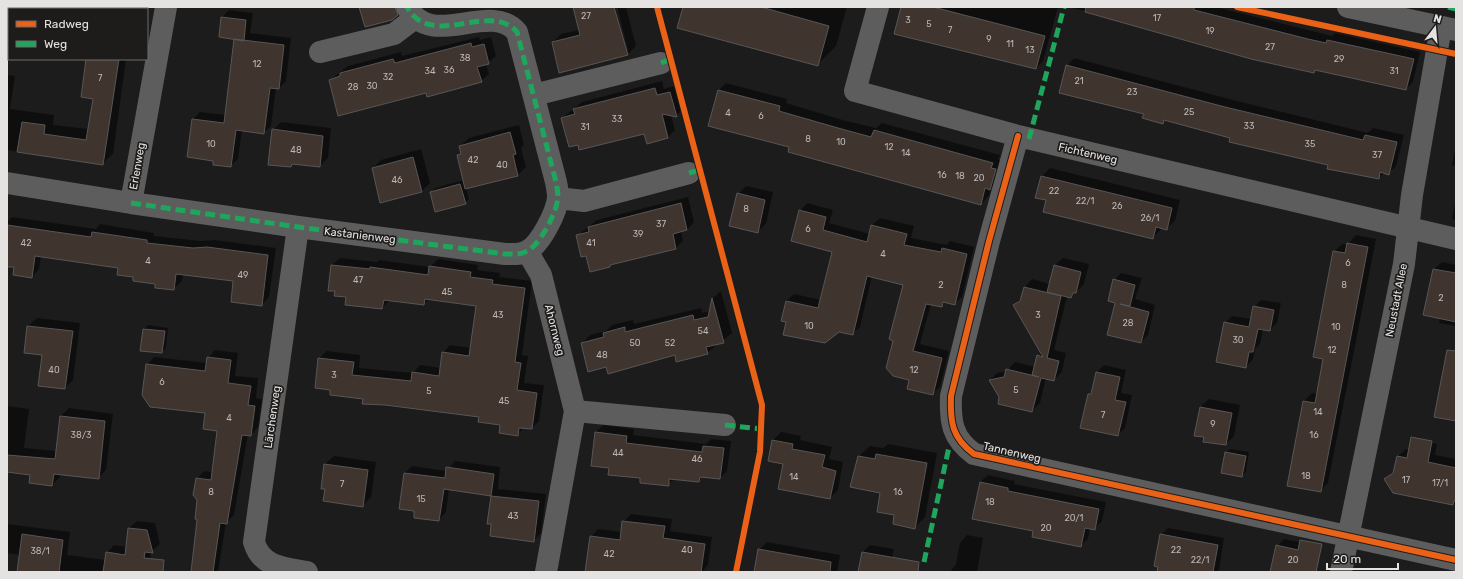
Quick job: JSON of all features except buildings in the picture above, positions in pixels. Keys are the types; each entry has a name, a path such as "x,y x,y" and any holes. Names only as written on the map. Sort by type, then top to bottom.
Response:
{"street":[{"name":"Erlenweg","path":"7,183 131,203 166,7"},
{"name":"Fichtenweg","path":"878,7 855,91 1018,136 1456,239"},
{"path":"1348,7 1449,29"},
{"path":"320,52 394,34 411,13 428,23 487,11 497,12 511,21 517,32 534,95 556,182 558,198 556,207 540,239 527,252"},
{"name":"Neustadt Allee","path":"1341,572 1404,264 1412,195 1449,29"},
{"path":"534,95 661,63"},
{"name":"Tannenweg","path":"1018,136 989,241 950,396 950,415 959,442 974,454 1456,560"},
{"path":"558,198 584,201 689,173"},
{"name":"Kastanienweg","path":"131,203 298,227 505,254 527,252"},
{"name":"Lärchenweg","path":"298,227 254,542 257,552 265,560 281,567 307,572"},
{"name":"Ahornweg","path":"527,252 541,275 575,411 546,572"},
{"path":"575,411 725,425"}],"marked path":[{"path":"131,203 298,227 505,254 522,253 532,248 547,227 555,211 558,193 517,32 505,24 492,21 445,26 431,25 418,19 407,7"},
{"path":"1029,139 1064,7"},
{"path":"1448,7 1456,9"},
{"path":"661,63 671,59"},
{"path":"689,173 699,170"},
{"path":"725,425 761,429"},
{"path":"924,562 949,447"}],"cycle path":[{"path":"657,7 762,405 760,452 736,572"},
{"path":"1237,7 1456,54"},
{"path":"1018,136 989,241 951,396 951,414 954,429 961,442 967,448 974,454 1456,560"}]}
